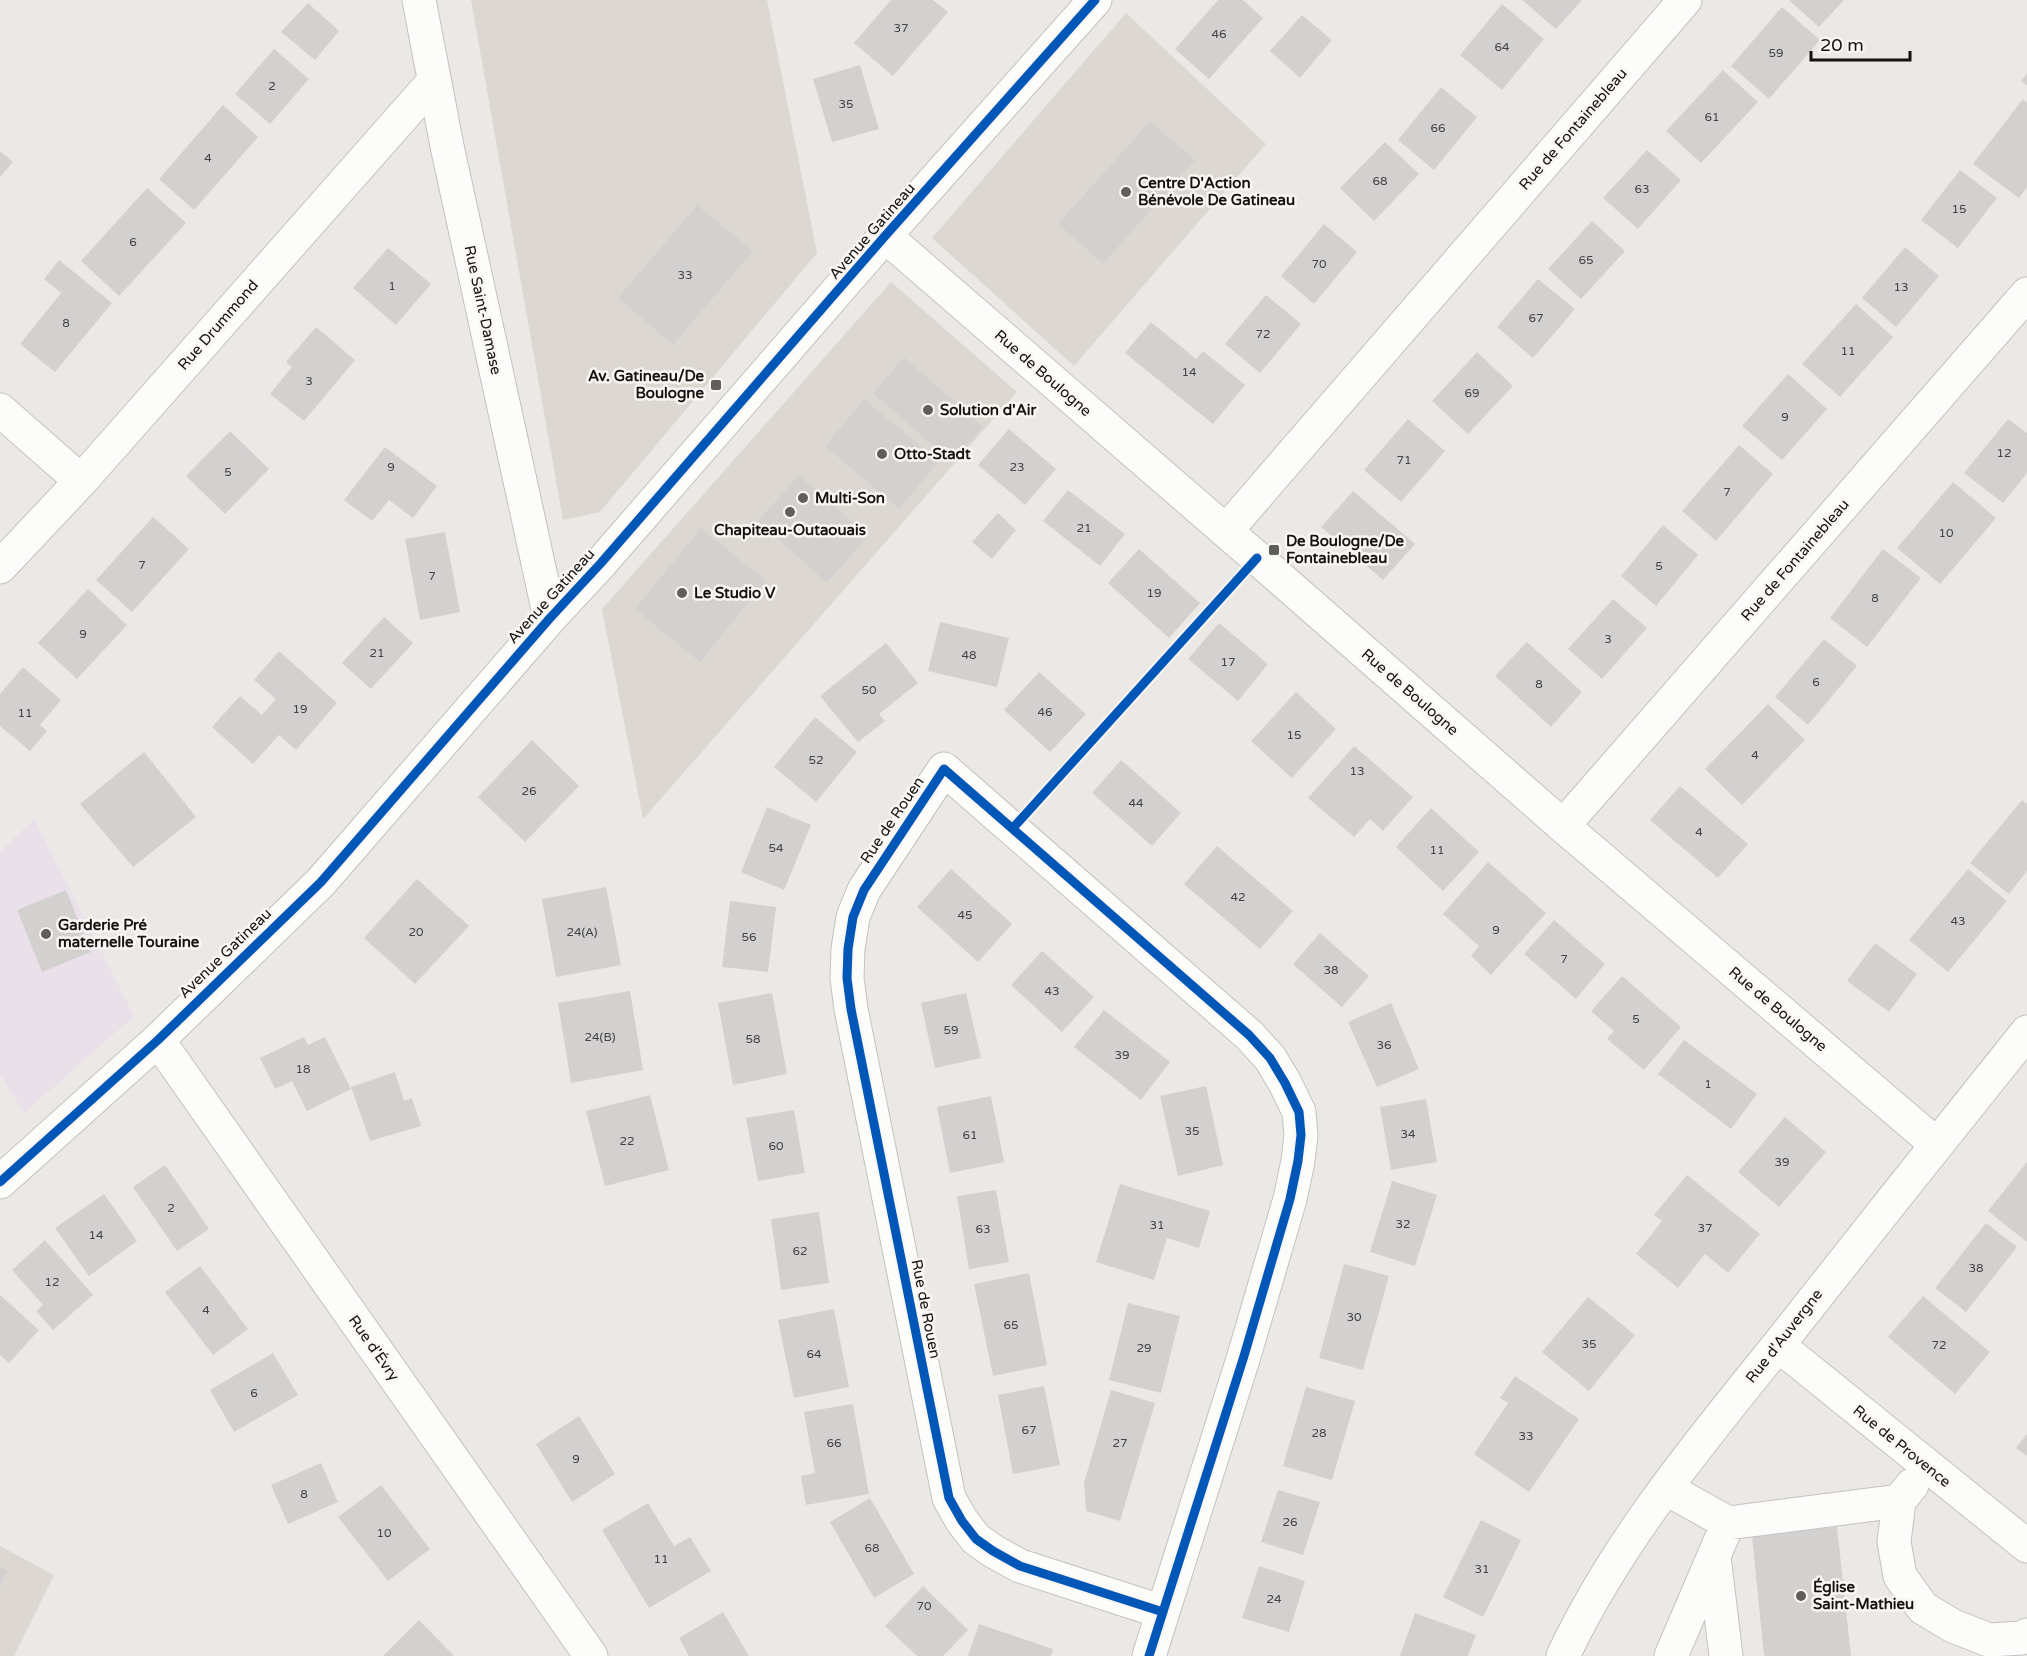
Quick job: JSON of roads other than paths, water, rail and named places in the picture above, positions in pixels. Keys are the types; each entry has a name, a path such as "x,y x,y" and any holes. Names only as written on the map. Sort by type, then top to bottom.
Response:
{"street":[{"name":"Rue Saint-Damase","path":"419,0 434,81 550,618"},
{"name":"Avenue Gatineau","path":"0,1182 158,1040 321,882 885,236 1095,0"},
{"name":"Rue de Fontainebleau","path":"1226,531 1685,0"},
{"name":"Rue Drummond","path":"0,567 81,481 434,81"},
{"name":"Rue de Boulogne","path":"885,236 1563,826 1936,1144"},
{"name":"Rue de Fontainebleau","path":"1563,826 2027,294"},
{"path":"0,410 81,481"},
{"name":"Rue de Rouen","path":"1149,1656 1244,1356 1290,1199 1301,1135 1299,1113 1270,1058 1249,1035 944,769 864,890 853,918 848,949 847,978 862,1066 949,1498 976,1539 1020,1566 1162,1612"},
{"name":"Rue d'Auvergne","path":"1563,1656 1610,1569 1727,1408 2027,1032"},
{"name":"Rue d'Évry","path":"158,1040 591,1656"},
{"name":"Rue de Provence","path":"1778,1345 2027,1546"},
{"path":"1927,1467 1899,1502 1894,1542 1900,1576 1923,1608 1953,1626 1989,1640 2022,1638 2027,1635"},
{"path":"1667,1489 1728,1523 1899,1502"},
{"path":"1671,1656 1728,1523"},
{"path":"1714,1557 1726,1656"}],"place":[{"name":"Centre D'Action Bénévole De Gatineau","path":"1126,192"},
{"name":"Av. Gatineau/De Boulogne","path":"716,385"},
{"name":"Solution d'Air","path":"928,410"},
{"name":"Otto-Stadt","path":"882,454"},
{"name":"Multi-Son","path":"803,498"},
{"name":"Chapiteau-Outaouais","path":"790,512"},
{"name":"De Boulogne/De Fontainebleau","path":"1274,550"},
{"name":"Le Studio V","path":"682,593"},
{"name":"Garderie Pré maternelle Touraine","path":"46,934"},
{"name":"Église Saint-Mathieu","path":"1801,1596"}]}
